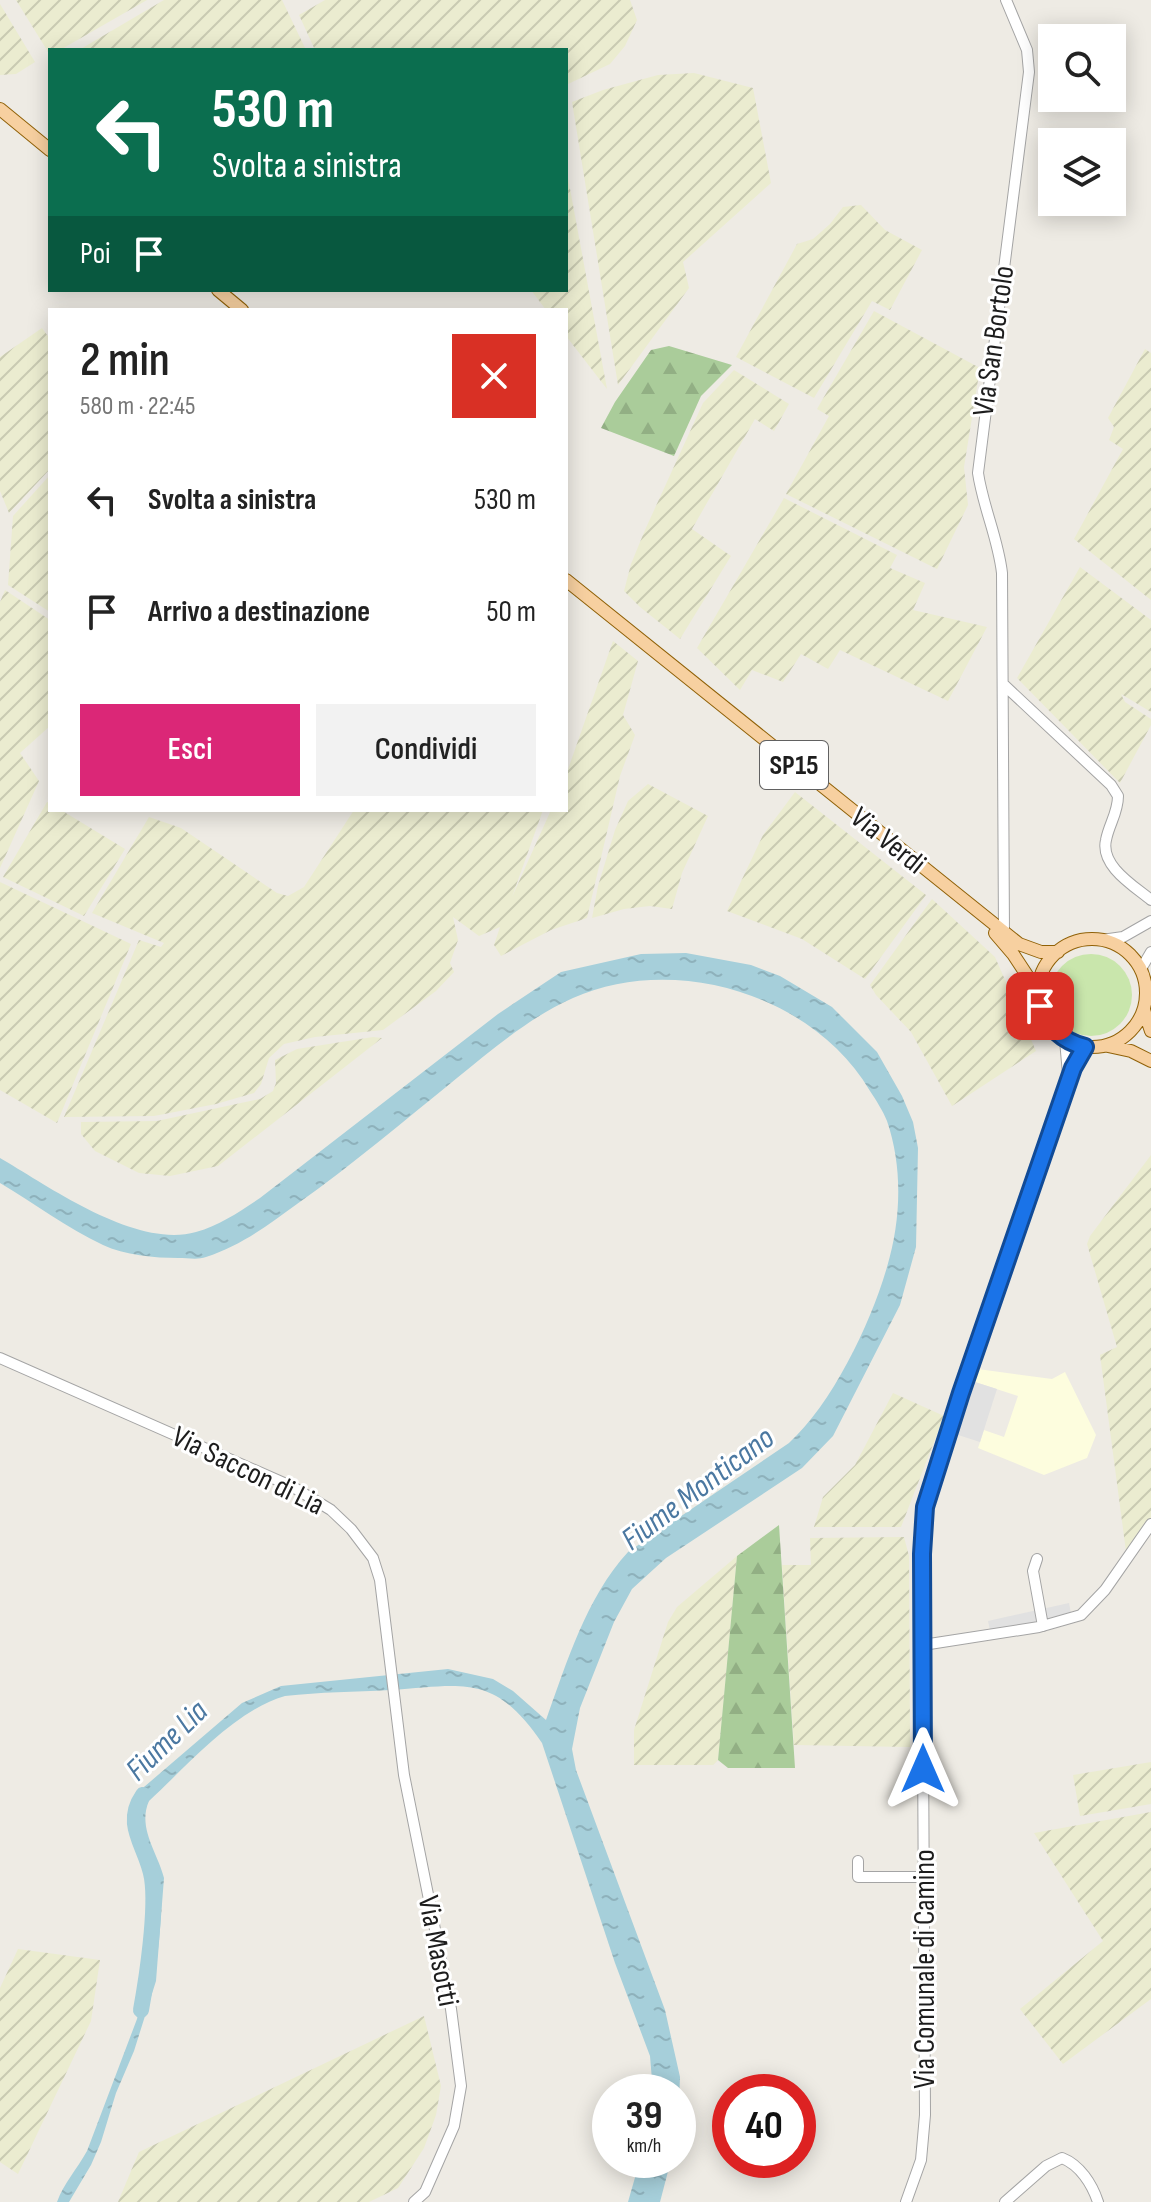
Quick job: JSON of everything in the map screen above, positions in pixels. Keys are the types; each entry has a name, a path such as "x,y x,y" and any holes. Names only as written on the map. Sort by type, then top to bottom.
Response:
{"main road":[{"path":"0,109 48,148"},
{"path":"220,292 240,308"},
{"name":"Via Verdi","path":"568,582 974,910"},
{"name":"SP15","path":"974,910 1027,949 1058,952 1071,944 1102,940"},
{"name":"SP15","path":"974,910 1013,954 1038,993 1045,1020 1065,1040"},
{"path":"1102,940 1118,946 1141,969 1145,982 1144,1010 1151,1031"},
{"path":"1038,993 1047,963 1058,952"},
{"path":"1105,1046 1122,1039 1135,1026 1144,1010"},
{"path":"1065,1040 1085,1047 1119,1047 1151,1061"}],"street":[{"name":"Via San Bortolo","path":"1004,933 1002,573 996,535 983,501 978,473 1029,72 1027,50 1006,0"},
{"path":"1003,684 1111,785 1118,796 1116,816 1105,843 1107,855 1116,871 1151,900"},
{"path":"1102,940 1123,937 1151,921"},
{"path":"1141,969 1151,952"},
{"name":"Via Comunale di Camino","path":"1065,1040 1068,1084"},
{"name":"Via Comunale di Camino","path":"906,2202 921,2160 924,2136 922,1554 928,1494 1068,1084 1085,1047"},
{"name":"Via Saccon di Lia","path":"0,1358 279,1479 331,1510 351,1529 373,1558 380,1580 394,1689"},
{"path":"923,1645 1043,1626 1081,1615 1105,1590 1151,1524"},
{"path":"1037,1559 1033,1571 1043,1626"},
{"name":"Via Masotti","path":"394,1689 408,1801 451,2009 461,2086 454,2126 425,2192 414,2202"},
{"path":"858,1861 858,1877 924,1877"},
{"path":"1005,2202 1046,2166 1062,2158 1077,2168 1092,2187 1098,2202"}],"shaded area":[{"path":"16,0 147,0 63,48 48,48 48,52"},
{"path":"164,0 282,0 305,48 82,48"},
{"path":"325,0 630,0 637,20 625,46 610,64 568,84 568,48 314,48 299,15"},
{"path":"0,4 35,62 16,74 0,75"},
{"path":"694,73 753,88 771,183 683,262 689,288 618,385 572,102 658,75"},
{"path":"568,178 607,389 568,339 568,308 544,308 532,292 568,292"},
{"path":"861,205 885,230 922,250 890,310 872,301 814,398 736,357 797,244 813,239 843,207"},
{"path":"874,311 980,368 964,467 968,505 937,569 786,494 829,416 817,409"},
{"path":"42,328 48,336 48,471 9,513 0,491 0,357"},
{"path":"1145,349 1151,353 1151,600 1074,539 1123,449 1109,440 1114,427 1108,418"},
{"path":"734,370 789,404 774,431 755,419 692,529 731,556 680,639 624,591 645,530 703,403"},
{"path":"48,477 48,611 8,585 13,516"},
{"path":"784,498 897,555 890,568 925,583 913,610 987,627 948,701 840,650 828,669 801,654 783,682 752,670 740,690 697,648"},
{"path":"1080,567 1151,620 1151,712 1121,694 1125,702 1151,719 1151,725 1120,783 1017,678"},
{"path":"5,590 48,619 48,728 20,753 39,781 0,868 0,602"},
{"path":"613,641 638,661 623,715 635,735 620,776 587,918 551,930 501,956 494,945 500,927 479,936 453,917 458,940 450,963 454,972 436,991 383,1030 315,1037 284,1044 269,1058 261,1084 254,1093 216,1104 154,1116 64,1117 139,940 161,947 164,943 92,913 149,817 181,828 277,893 288,896 304,887 353,812 542,812 512,897 550,812 568,812 568,769"},
{"path":"648,784 708,816 682,873 672,909 650,906 592,918 615,830 628,801"},
{"path":"795,792 926,895 865,979 802,939 727,911 763,835"},
{"path":"47,802 48,812 64,812 125,849 84,916 3,877"},
{"path":"0,882 131,944 57,1123 0,1090"},
{"path":"932,899 995,957 1036,1051 952,1106 911,1032 870,985"},
{"path":"382,1038 218,1166 170,1176 139,1173 95,1151 81,1134 81,1122 157,1121 260,1099 273,1091 276,1083 275,1060 297,1049"},
{"path":"1151,1155 1151,1525 1127,1559 1100,1355 1117,1347 1087,1244"},
{"path":"978,1369 1052,1379 1065,1372 1096,1435 1087,1458 1044,1475 978,1448 984,1430 1004,1437 1018,1396 975,1382"},
{"path":"975,1382 997,1389 980,1442 955,1434"},
{"path":"893,1393 944,1416 901,1527 814,1527 823,1497 855,1465"},
{"path":"904,1537 909,1556 910,1747 794,1745 782,1565 811,1565 810,1538"},
{"path":"737,1556 718,1760 713,1765 634,1765 634,1730 668,1622 677,1607"},
{"path":"1069,1603 1072,1619 991,1635 988,1621"},
{"path":"1151,1762 1151,1804 1080,1816 1073,1775"},
{"path":"1151,1812 1151,1999 1063,2064 1020,2009 1103,1941 1034,1833"},
{"path":"18,1949 100,1960 91,2021 18,2174 0,2162 0,1988"},
{"path":"424,2016 441,2086 436,2115 424,2148 398,2188 369,2202 118,2202 139,2152"}],"green space":[{"path":"669,346 732,365 701,396 674,456 601,428 651,350"},
{"path":"1091,954 1107,957 1120,966 1129,979 1132,995 1129,1011 1120,1024 1107,1033 1091,1036 1075,1033 1062,1024 1053,1011 1050,995 1053,979 1062,966 1075,957"},
{"path":"779,1525 795,1768 728,1768 718,1760 737,1556"}],"water":[{"path":"686,953 751,965 780,976 832,1007 877,1052 902,1096 913,1122 918,1148 916,1247 900,1305 833,1436 802,1468 666,1558 632,1589 614,1622 580,1708 572,1749 576,1770 665,2010 679,2074 652,2074 650,2056 615,1963 542,1743 509,1704 476,1688 458,1686 285,1696 266,1703 230,1726 149,1801 145,1821 164,1878 156,1981 134,2051 91,2165 69,2202 57,2202 87,2151 137,2019 147,1976 155,1904 153,1868 134,1815 134,1802 144,1787 242,1703 281,1686 448,1669 493,1679 513,1691 546,1720 589,1610 613,1570 628,1552 789,1443 805,1427 835,1385 871,1313 887,1267 895,1231 898,1175 892,1139 879,1106 845,1057 814,1029 778,1007 738,991 696,982 654,980 612,985 573,998 542,1014 275,1220 243,1241 203,1258 140,1255 103,1245 0,1183 0,1158 68,1199 121,1224 172,1235 196,1232 221,1222 260,1198 498,1014 561,972 641,954"},
{"path":"635,2178 666,2178 660,2202 628,2202"}],"waterway":[{"name":"Fiume Lia","path":"141,2010 153,1907 152,1878 135,1826 137,1806 143,1795"}],"route":[{"path":"923,1769 922,1554 925,1507 1073,1068 1085,1047 1065,1040 1054,1031 1045,1020 1040,1006"}],"water label":[{"name":"Fiume Monticano","path":"698,1489"}]}
